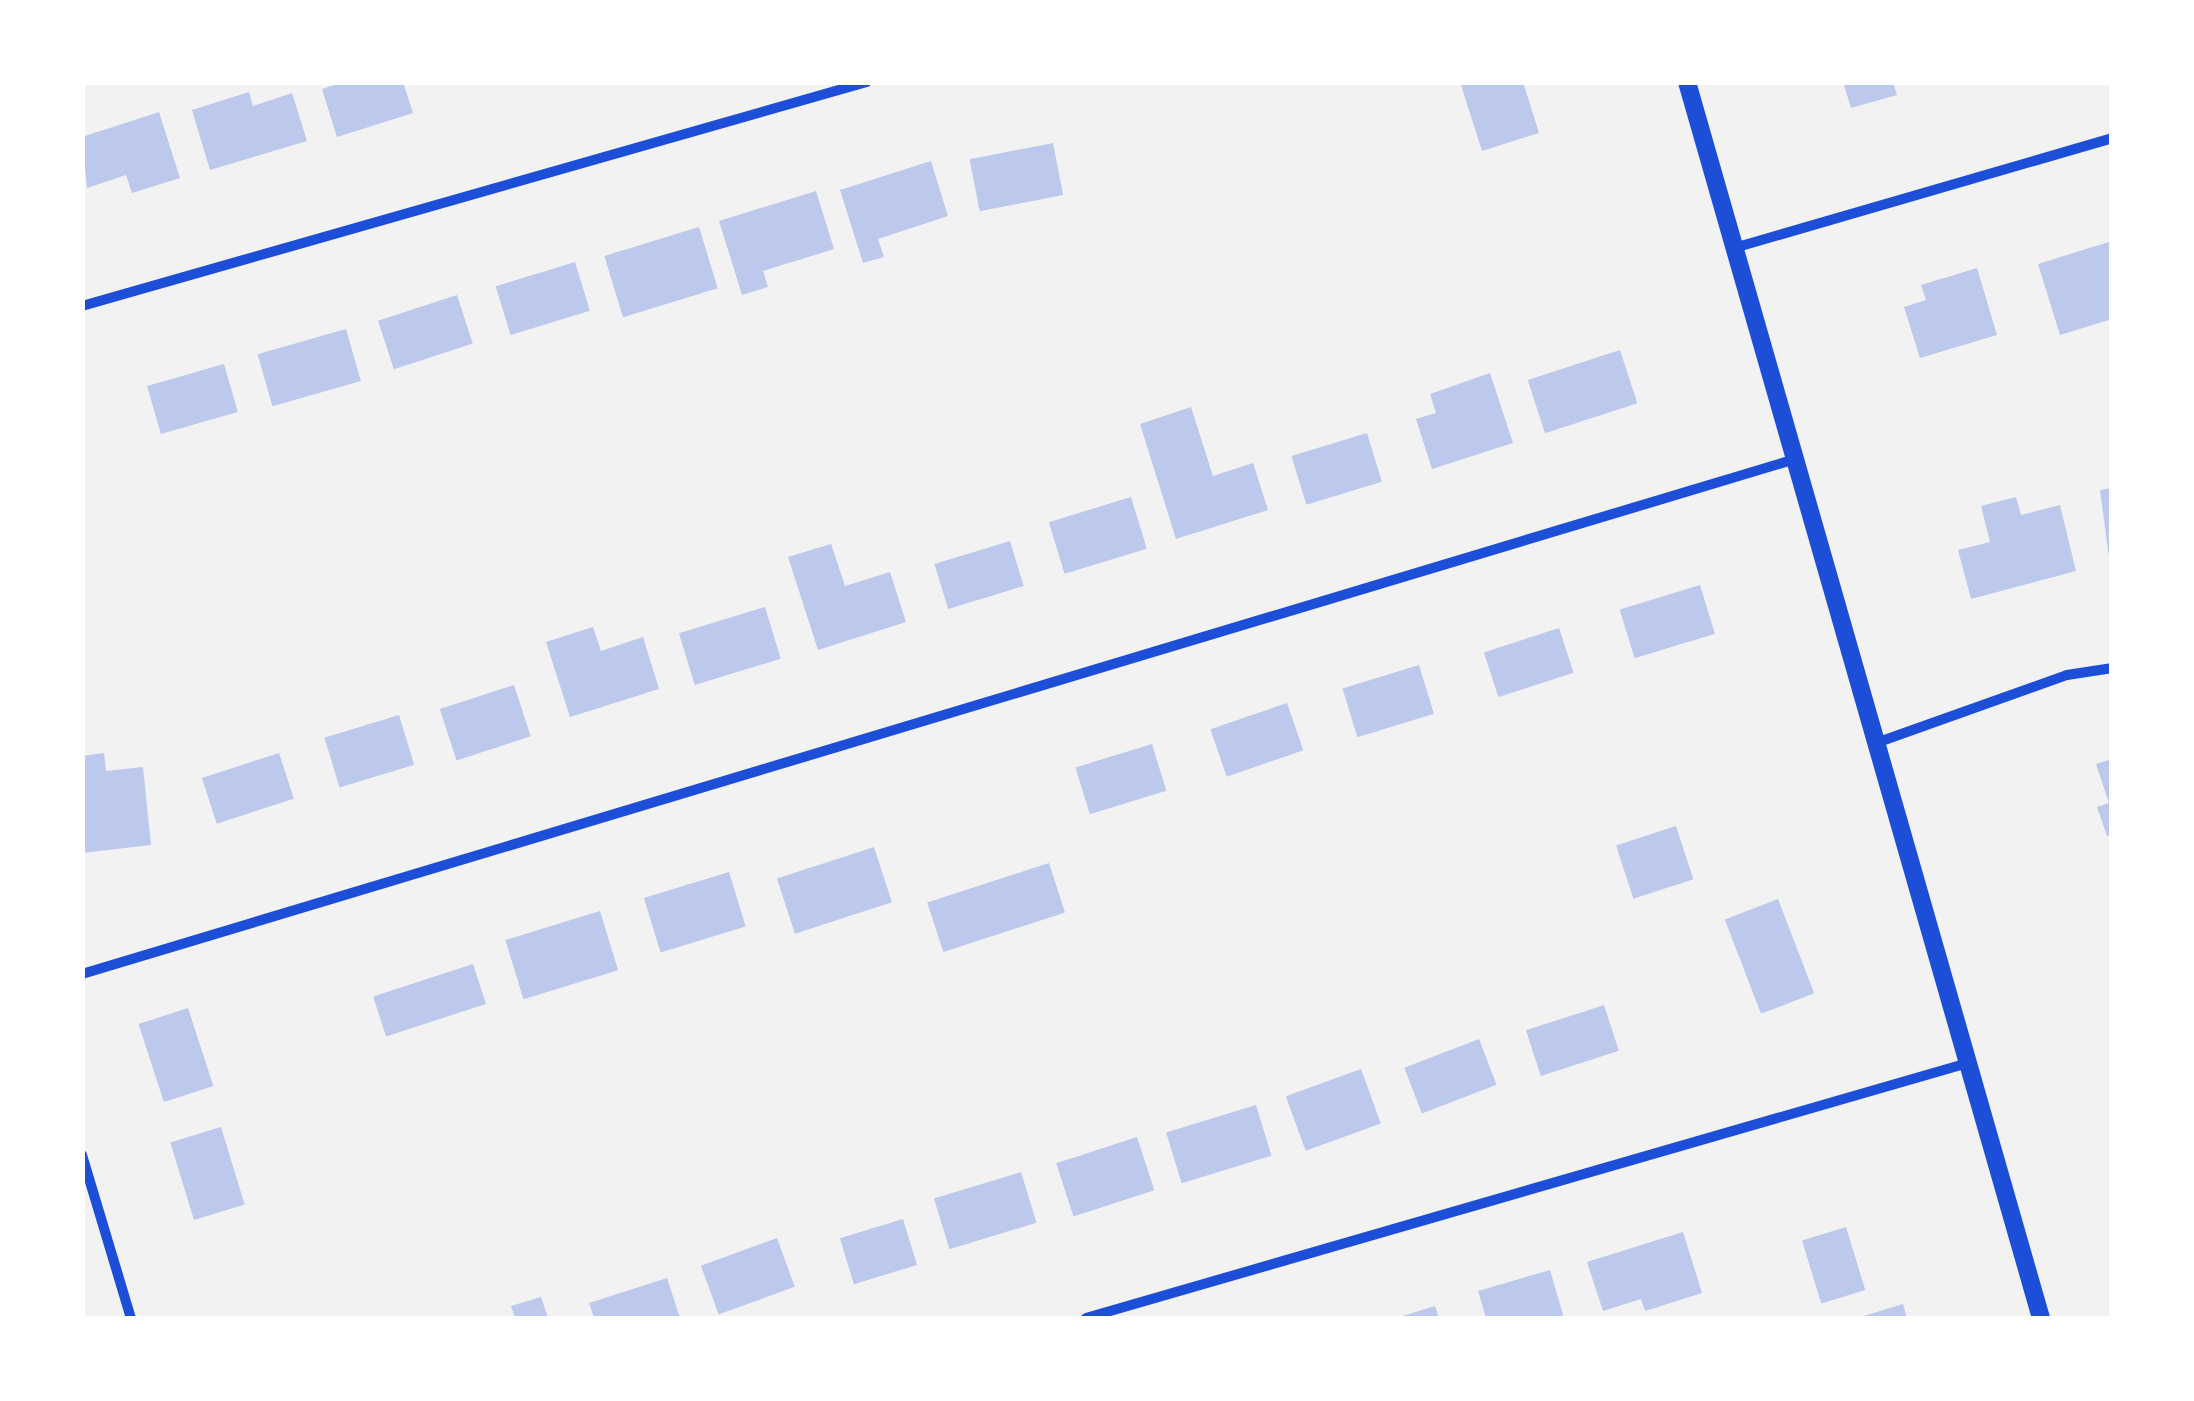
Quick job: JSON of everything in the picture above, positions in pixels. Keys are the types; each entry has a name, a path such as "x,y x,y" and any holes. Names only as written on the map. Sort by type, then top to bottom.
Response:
{"street":[{"path":"82,306 867,82"},
{"path":"1686,82 2041,1318"},
{"path":"1734,248 2112,138"},
{"path":"82,974 1795,459"},
{"path":"1876,743 2067,675 2112,668"},
{"path":"1086,1318 1968,1063"},
{"path":"82,1155 131,1318"}],"building":[{"path":"343,82 403,82 413,113 337,137 322,89"},
{"path":"1460,82 1523,82 1539,133 1482,151"},
{"path":"1843,82 1893,82 1897,95 1851,108"},
{"path":"249,92 253,106 292,93 307,141 210,170 192,110"},
{"path":"159,112 180,178 132,193 126,175 87,188 82,137"},
{"path":"1053,143 1063,195 980,211 970,159"},
{"path":"931,161 948,216 878,239 884,257 863,263 840,190"},
{"path":"816,191 834,249 763,271 768,287 742,295 719,221"},
{"path":"699,227 718,288 623,317 604,256"},
{"path":"2112,241 2112,319 2060,335 2038,264"},
{"path":"575,262 590,311 511,335 496,286"},
{"path":"1977,268 1997,335 1920,358 1904,307 1926,300 1921,285"},
{"path":"457,295 473,344 394,369 378,321"},
{"path":"346,329 361,381 272,406 258,354"},
{"path":"1620,350 1637,403 1545,433 1528,380"},
{"path":"224,364 238,412 161,434 147,386"},
{"path":"1490,373 1513,443 1432,469 1416,419 1436,413 1430,394"},
{"path":"1191,407 1213,476 1253,463 1268,510 1176,539 1140,424"},
{"path":"1367,433 1382,482 1306,505 1291,456"},
{"path":"2112,488 2112,558 2109,558 2100,490"},
{"path":"1131,497 1147,549 1065,574 1049,522"},
{"path":"2016,497 2021,515 2060,505 2076,571 1971,599 1958,550 1990,542 1981,506"},
{"path":"1010,541 1024,586 948,609 934,564"},
{"path":"831,544 845,586 890,572 906,622 818,650 788,557"},
{"path":"1700,585 1715,634 1635,658 1620,610"},
{"path":"765,607 781,659 695,685 679,633"},
{"path":"593,627 601,651 643,637 659,689 570,717 546,642"},
{"path":"1559,628 1574,673 1498,697 1484,652"},
{"path":"1419,665 1434,714 1357,737 1342,688"},
{"path":"514,685 531,736 457,760 440,709"},
{"path":"1287,703 1303,750 1227,777 1210,729"},
{"path":"399,715 414,765 340,788 324,738"},
{"path":"1152,744 1166,791 1090,814 1075,767"},
{"path":"104,753 106,771 143,767 151,845 82,853 82,756"},
{"path":"279,753 294,799 217,824 202,778"},
{"path":"2112,759 2112,835 2107,836 2097,807 2109,803 2096,764"},
{"path":"1676,826 1693,879 1633,899 1616,845"},
{"path":"874,847 892,902 795,934 777,879"},
{"path":"1049,863 1065,912 943,952 927,903"},
{"path":"729,872 746,927 661,953 644,898"},
{"path":"1778,899 1814,993 1761,1014 1725,919"},
{"path":"600,911 618,970 523,999 505,940"},
{"path":"473,964 486,1004 386,1036 373,996"},
{"path":"1604,1005 1619,1051 1541,1076 1526,1030"},
{"path":"188,1008 213,1086 164,1102 139,1024"},
{"path":"1479,1039 1497,1085 1422,1113 1404,1068"},
{"path":"1361,1069 1381,1124 1306,1151 1286,1096"},
{"path":"1256,1105 1271,1156 1182,1183 1166,1132"},
{"path":"221,1127 245,1204 194,1220 170,1142"},
{"path":"1137,1137 1154,1190 1073,1217 1056,1163"},
{"path":"1021,1172 1036,1223 949,1249 934,1199"},
{"path":"903,1219 917,1265 854,1284 840,1238"},
{"path":"1846,1227 1865,1290 1821,1304 1802,1240"},
{"path":"1683,1232 1702,1293 1645,1311 1641,1299 1603,1311 1587,1262"},
{"path":"777,1238 795,1287 719,1315 701,1266"},
{"path":"1550,1270 1564,1318 1486,1318 1478,1291"},
{"path":"667,1278 680,1318 594,1318 589,1303"},
{"path":"541,1297 548,1318 515,1318 511,1306"},
{"path":"1903,1304 1907,1318 1857,1318"},
{"path":"1435,1306 1439,1318 1396,1318"}]}
